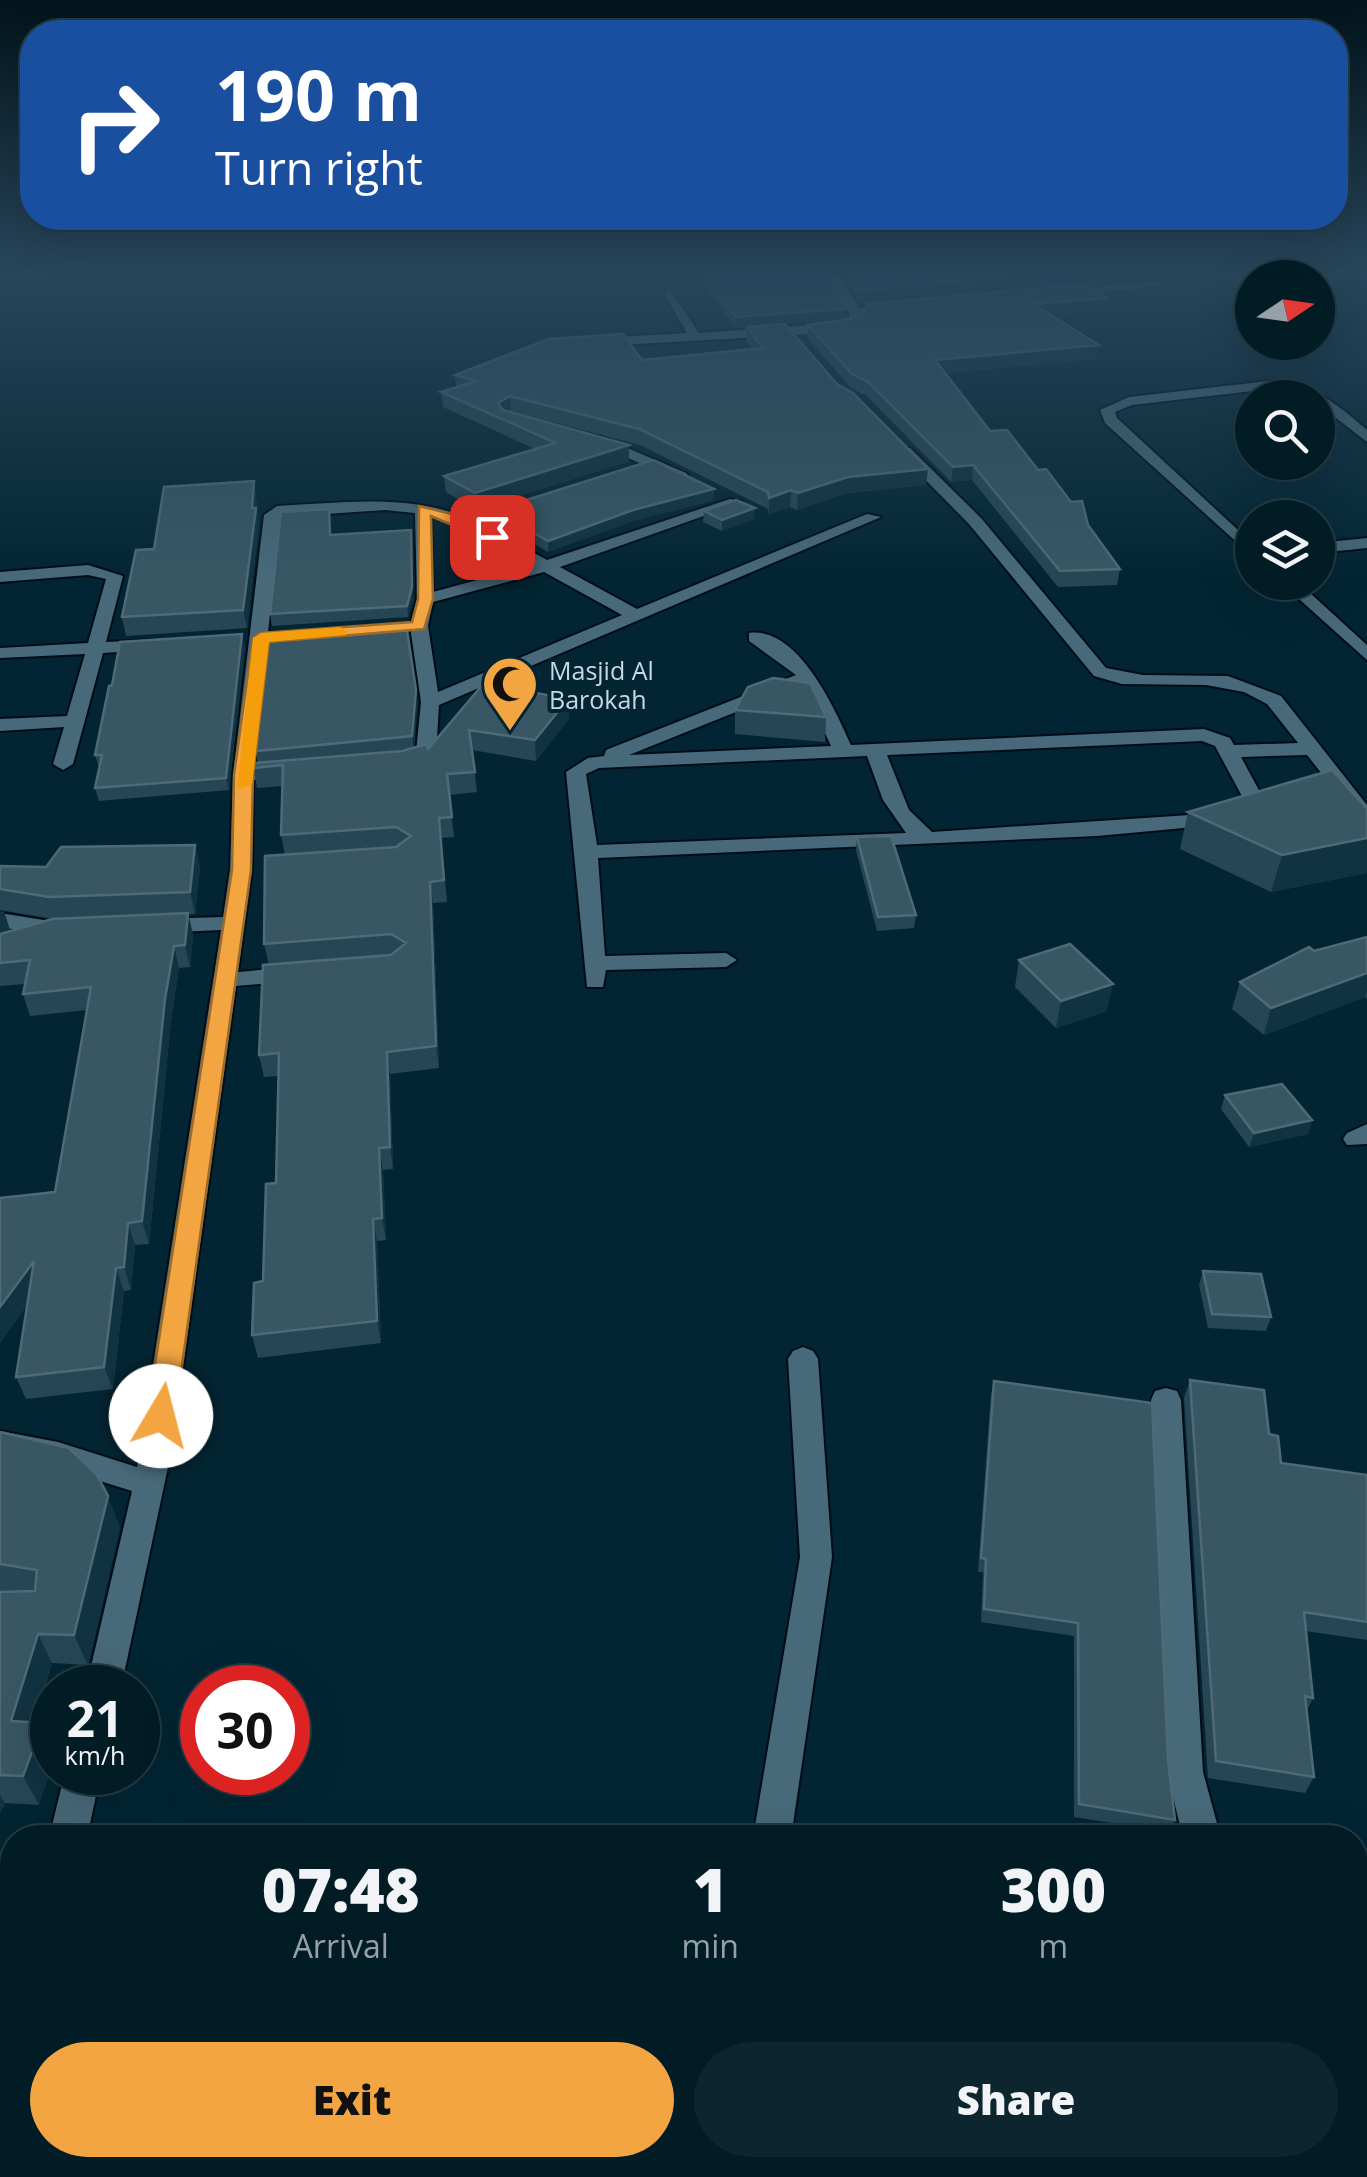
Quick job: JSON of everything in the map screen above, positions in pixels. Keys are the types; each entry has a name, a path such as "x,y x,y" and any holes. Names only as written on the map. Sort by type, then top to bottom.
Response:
{"street":[{"path":"1235,534 1110,420 1108,410 1129,401 1269,385 1315,394 1367,438"},
{"path":"585,436 703,486"},
{"path":"898,443 975,521 1100,672 1114,678 1204,677 1239,682 1274,700 1367,818"},
{"path":"616,474 653,462"},
{"path":"425,599 544,567 742,505 720,494"},
{"path":"107,1665 150,1484 232,923 251,869 244,775 262,638 272,515 277,510 385,505 424,509 466,522 634,615"},
{"path":"386,764 426,755 430,702 409,627 425,599 424,509"},
{"path":"466,522 485,516"},
{"path":"430,702 873,517"},
{"path":"1335,546 1367,543"},
{"path":"0,577 111,571 114,582 63,764"},
{"path":"1307,600 1367,655"},
{"path":"756,636 790,654 808,676 842,750"},
{"path":"0,653 170,644"},
{"path":"726,960 594,972 587,852 576,772 808,676"},
{"path":"0,725 75,720"},
{"path":"587,852 928,838 1261,818 1229,751 1219,739 1204,735 595,762"},
{"path":"1229,751 1311,749"},
{"path":"874,750 900,818 909,829 928,838"},
{"path":"244,775 315,769"},
{"path":"0,920 55,930 94,928"},
{"path":"134,927 232,923"},
{"path":"0,946 55,930"},
{"path":"224,980 319,972"},
{"path":"774,1825 816,1557 803,1359"},
{"path":"1166,1400 1185,1772 1199,1825"},
{"path":"0,1444 58,1455 150,1484"},
{"path":"71,1825 78,1795"}],"building":[{"path":"457,376 830,376 853,393 928,469 848,477 769,498 768,492 639,429 510,396 498,403 503,410 629,445 475,493 444,476 556,443 441,392 476,381"},
{"path":"855,376 947,376 990,431 1007,430 1038,470 1046,469 1071,502 1082,501 1088,525 1120,569 1060,571 973,465 953,467 868,382"},
{"path":"653,460 714,489 633,510 548,541 495,510"},
{"path":"254,481 252,508 256,508 243,610 122,617 136,550 154,549 164,487"},
{"path":"736,500 755,508 722,520 704,511"},
{"path":"329,509 330,535 411,530 412,587 407,606 270,614 281,512"},
{"path":"406,624 416,690 412,736 256,751 268,633"},
{"path":"242,634 226,778 95,788 102,755 95,755 120,642"},
{"path":"773,678 810,683 826,717 735,710 748,687"},
{"path":"484,683 568,699 535,740 469,730 475,772 447,774 452,817 439,818 444,880 430,882 436,1046 387,1052 390,1147 379,1148 382,1218 373,1219 377,1321 252,1335 254,1283 263,1281 266,1184 276,1183 279,1053 259,1055 263,965 391,955 406,943 391,934 264,944 265,856 396,847 411,836 396,827 281,835 283,765 253,768 253,763 402,751 427,744 428,749"},
{"path":"1332,770 1367,809 1367,838 1282,855 1188,812"},
{"path":"891,836 916,915 878,917 857,837"},
{"path":"195,845 190,892 49,897 0,889 0,866 46,867 61,847"},
{"path":"188,913 185,945 174,946 165,999 142,1221 128,1223 124,1267 116,1268 104,1367 16,1377 34,1261 0,1307 0,1198 55,1192 91,987 23,994 30,960 0,963 0,934 52,919"},
{"path":"1367,937 1367,973 1271,1008 1240,982 1309,947 1314,951"},
{"path":"1070,944 1113,984 1061,1001 1019,960"},
{"path":"1282,1084 1312,1120 1254,1133 1225,1095"},
{"path":"1203,1271 1261,1274 1271,1317 1212,1314"},
{"path":"1190,1380 1264,1390 1269,1434 1278,1436 1281,1463 1367,1475 1367,1622 1304,1612 1313,1698 1305,1696 1314,1777 1216,1761"},
{"path":"994,1381 1152,1403 1168,1760 1175,1820 1079,1804 1078,1623 984,1609 986,1559 981,1558"},
{"path":"0,1432 69,1448 97,1475 108,1496 74,1635 38,1634 11,1721 30,1722 30,1757 23,1776 0,1775 0,1592 35,1591 37,1570 0,1564"}],"slow traffic":[{"path":"243,785 261,638 340,632"}],"place":[{"name":"Masjid Al Barokah","path":"510,733"}],"route":[{"path":"161,1416 241,870 244,775 261,638 419,626 425,599 424,509 466,522 492,537"}]}
